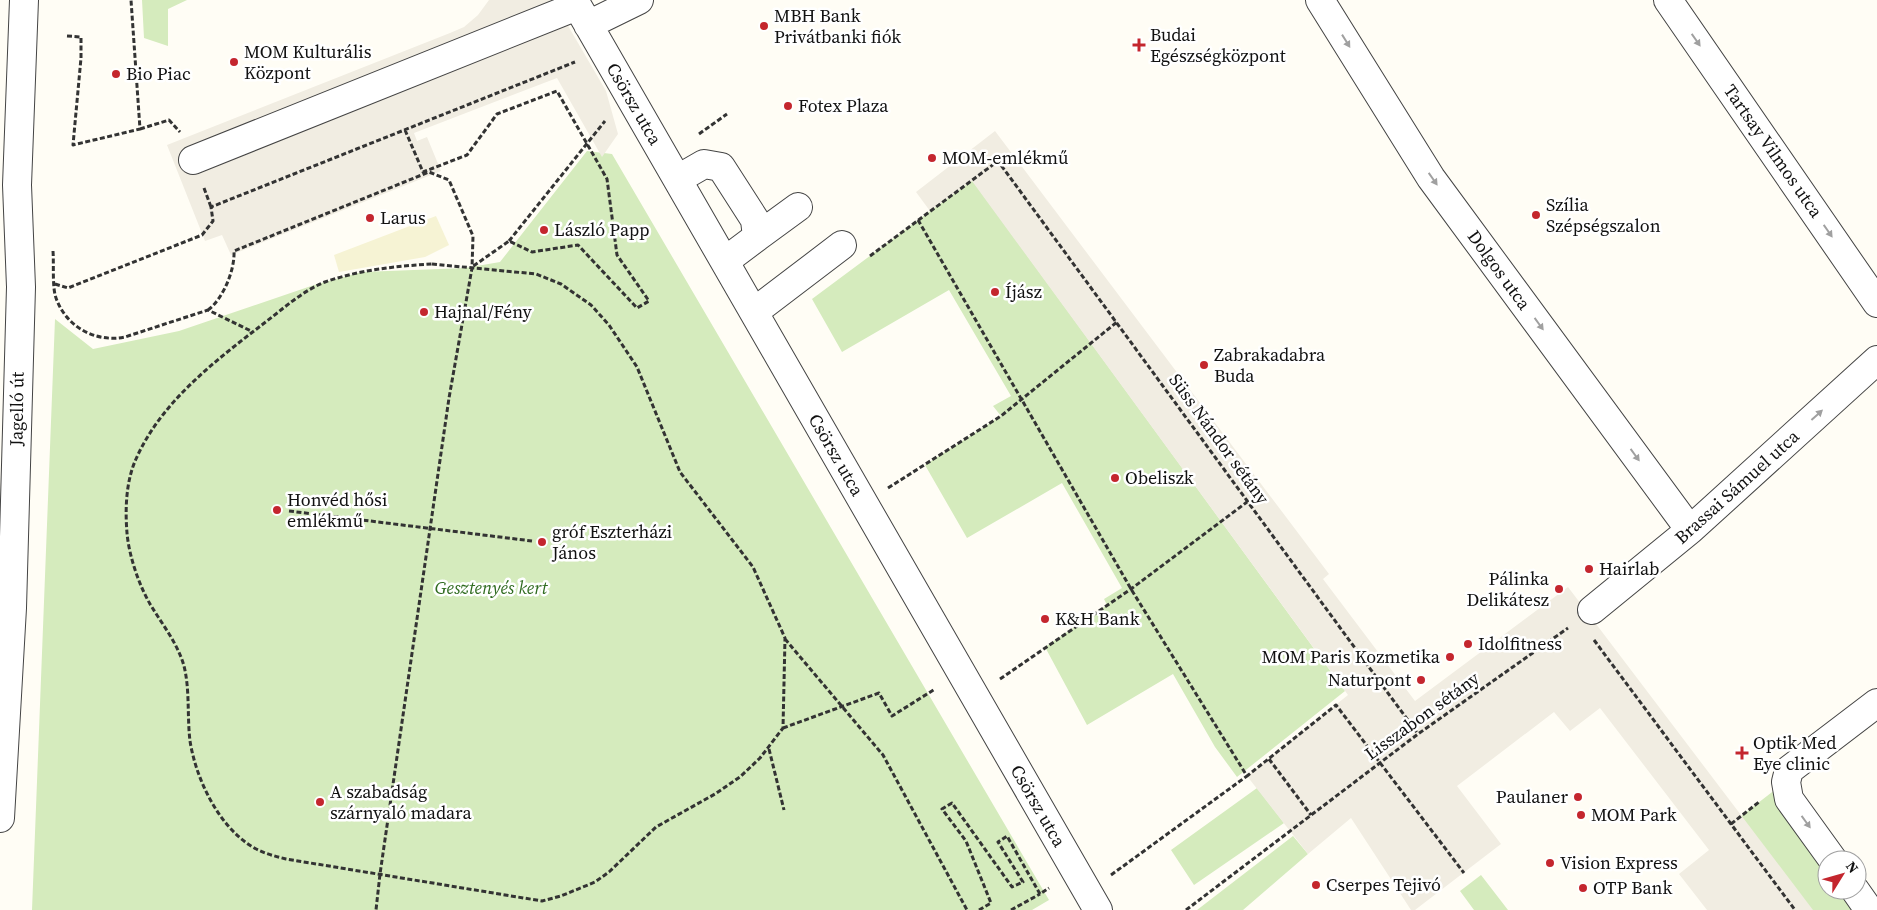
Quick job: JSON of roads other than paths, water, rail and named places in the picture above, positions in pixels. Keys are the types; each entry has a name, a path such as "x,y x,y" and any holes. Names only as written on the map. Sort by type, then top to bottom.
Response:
{"street":[{"name":"Jagelló út","path":"0,818 12,608 20,287 9,226 24,0"},
{"path":"189,149 580,10 639,0"},
{"name":"Dolgos utca","path":"1320,0 1431,178 1690,530"},
{"name":"Tartsay Vilmos utca","path":"1668,0 1877,303"},
{"name":"Csörsz utca","path":"580,10 1098,910"},
{"path":"678,179 704,164 721,167 755,220 757,237"},
{"path":"725,261 798,207"},
{"path":"754,312 842,245"},
{"name":"Brassai Sámuel utca","path":"1592,623 1690,530 1877,360"},
{"path":"1826,850 1788,799 1786,782 1789,770 1877,703"}],"place":[{"name":"MBH Bank Privátbanki fiók","path":"764,26"},
{"name":"Budai Egészségközpont","path":"1139,45"},
{"name":"MOM Kulturális Központ","path":"234,62"},
{"name":"Bio Piac","path":"116,74"},
{"name":"Fotex Plaza","path":"788,106"},
{"name":"MOM-emlékmű","path":"932,158"},
{"name":"Szília Szépségszalon","path":"1536,215"},
{"name":"Larus","path":"370,218"},
{"name":"László Papp","path":"544,230"},
{"name":"Íjász","path":"995,292"},
{"name":"Hajnal/Fény","path":"424,312"},
{"name":"Zabrakadabra Buda","path":"1204,365"},
{"name":"Obeliszk","path":"1115,478"},
{"name":"Honvéd hősi emlékmű","path":"277,510"},
{"name":"gróf Eszterházi János","path":"542,542"},
{"name":"Hairlab","path":"1589,569"},
{"name":"Pálinka Delikátesz","path":"1559,589"},
{"name":"K&H Bank","path":"1045,619"},
{"name":"Idolfitness","path":"1468,644"},
{"name":"MOM Paris Kozmetika","path":"1450,657"},
{"name":"Naturpont","path":"1421,680"},
{"name":"Optik Med Eye clinic","path":"1742,753"},
{"name":"Paulaner","path":"1578,797"},
{"name":"A szabadság szárnyaló madara","path":"320,802"},
{"name":"MOM Park","path":"1581,815"},
{"name":"Vision Express","path":"1550,863"},
{"name":"Cserpes Tejivó","path":"1316,885"},
{"name":"OTP Bank","path":"1583,888"}],"park label":[{"name":"Gesztenyés kert","path":"491,588"}]}
